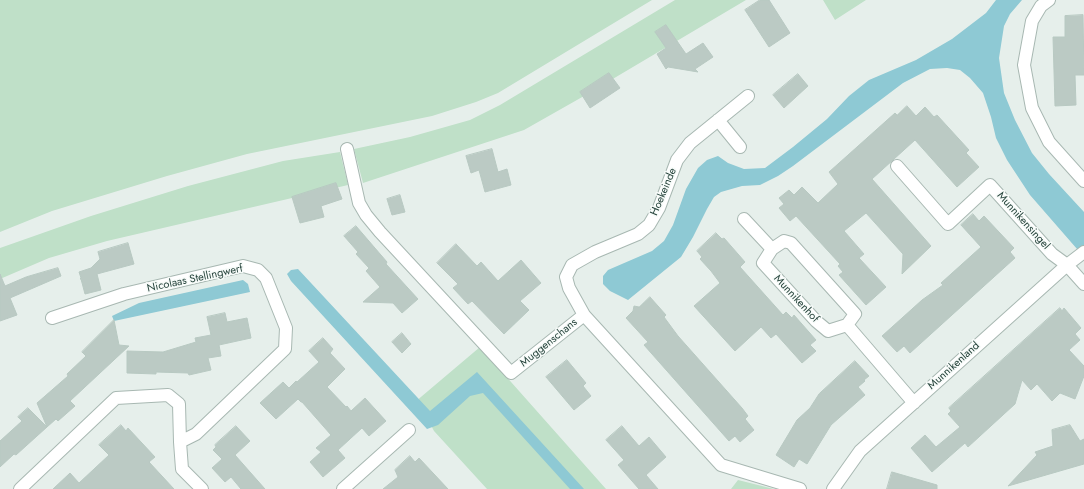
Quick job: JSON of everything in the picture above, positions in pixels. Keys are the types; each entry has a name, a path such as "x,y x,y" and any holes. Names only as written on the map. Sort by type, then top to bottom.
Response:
{"street":[{"path":"1049,0 1041,6 1032,21 1024,65 1032,108 1049,142 1084,181"},
{"name":"Hoekeinde","path":"584,315 569,288 566,277 572,265 595,252 638,234 649,225 659,208 677,160 690,142 748,96"},
{"path":"718,120 740,147"},
{"name":"Muggenschans","path":"347,150 360,203 366,215 511,373 584,315 721,465 800,489"},
{"name":"Munnikensingel","path":"897,166 948,224 990,185 1052,254 1067,265"},
{"path":"744,219 772,248 784,241 791,243 855,314 847,325 914,403"},
{"name":"Munnikenhof","path":"772,248 763,263 816,321 828,331 847,325"},
{"name":"Munnikenland","path":"833,489 860,451 1067,265 1082,254"},
{"path":"1067,265 1084,284"},
{"name":"Nicolaas Stellingwerf","path":"52,318 124,294 243,266 258,270 266,278 286,328 285,349 196,434 180,442"},
{"path":"20,489 116,398 168,395 180,404 182,469 202,489"},
{"path":"343,489 409,430"}],"green space":[{"path":"0,0 652,0 498,93 476,102 432,116 247,154 167,176 52,211 0,232"},
{"path":"675,0 746,0 524,130 363,183 354,149 410,137 470,120 500,105"},
{"path":"823,0 866,0 835,20"},
{"path":"340,152 348,185 107,241 49,258 0,279 0,248 91,216 188,186 283,161"},
{"path":"480,347 606,489 487,489 434,431 424,412 415,402"},
{"path":"738,480 774,489 731,489"}],"water":[{"path":"996,0 1022,0 1010,14 1004,26 999,58 1004,93 1015,120 1032,153 1084,212 1084,257 1030,195 1007,160 996,138 983,93 970,78 960,70 947,68 930,69 903,83 778,176 760,185 742,186 721,192 714,197 681,257 628,300 610,291 603,284 603,276 608,270 652,251 664,241 673,225 686,189 698,168 707,160 718,156 728,163 744,169 765,168 827,119 849,96 869,80 916,60 952,39 986,13"},
{"path":"298,269 430,411 477,372 584,489 570,489 483,393 470,396 438,425 427,429 291,281 287,274 291,270"},
{"path":"243,280 248,284 250,292 114,321 112,316 139,303"}],"building":[{"path":"760,0 769,0 790,33 769,47 745,10"},
{"path":"1083,15 1084,75 1075,75 1076,105 1055,106 1053,37 1065,37 1065,16"},
{"path":"666,25 686,54 703,43 713,57 695,69 698,72 668,67 666,69 657,54 666,48 655,32"},
{"path":"609,73 620,88 590,108 580,92"},
{"path":"798,74 808,86 784,108 773,95"},
{"path":"907,106 916,116 925,107 934,117 937,115 969,150 966,153 979,167 957,187 915,140 872,179 931,246 902,274 903,254 866,213 844,231 864,254 859,258 886,287 866,305 839,275 843,272 838,266 840,264 796,216 790,221 779,208 784,204 779,198 789,190 794,195 802,187 818,203 838,184 829,172 895,113 897,115"},
{"path":"492,149 498,172 507,169 511,185 485,192 479,170 471,173 466,156"},
{"path":"336,183 342,199 321,206 324,217 300,223 292,197"},
{"path":"400,195 405,212 392,215 387,199"},
{"path":"973,214 979,221 984,216 1014,248 1010,252 1015,258 910,353 904,346 897,352 882,336 922,300 943,285 941,283 981,247 961,225"},
{"path":"356,226 387,262 386,264 418,299 402,313 393,303 363,302 380,287 366,271 369,268 356,254 358,252 344,236"},
{"path":"716,233 722,239 724,238 745,262 740,267 783,315 786,312 792,318 794,315 816,340 810,345 816,351 802,363 776,334 771,338 761,327 735,351 694,306 720,283 700,259 702,257 697,251"},
{"path":"128,243 134,264 97,274 101,290 85,294 79,272 91,268 100,259 98,252"},
{"path":"456,244 477,266 481,262 498,281 521,260 541,283 520,301 529,310 504,334 472,301 468,304 453,288 458,284 437,263"},
{"path":"58,268 61,276 10,298 17,315 0,321 0,274 5,286 26,277"},
{"path":"650,297 666,315 664,317 678,336 748,416 745,419 754,430 740,442 735,436 729,441 644,345 648,342 626,318 633,311 634,306 639,307"},
{"path":"1060,308 1062,311 1064,308 1081,328 1075,334 1080,340 1069,350 1084,366 1084,376 1075,399 1060,393 1052,401 1037,384 1031,390 1022,380 1015,404 968,447 965,443 932,472 911,448 925,435 936,447 960,427 948,414 951,411 949,408"},
{"path":"225,313 227,322 247,318 251,338 219,345 221,356 208,358 211,370 189,375 188,373 127,373 127,351 163,352 196,342 195,338 211,335 207,317"},
{"path":"114,320 119,345 129,346 70,401 75,406 58,421 56,419 47,427 37,403 68,376 67,374 86,356 82,352"},
{"path":"402,333 411,344 402,353 392,342"},
{"path":"323,338 333,349 330,353 345,369 327,387 351,411 365,398 386,421 369,436 362,428 338,450 345,458 323,477 310,462 321,452 316,448 331,435 298,399 276,419 260,403 283,382 289,388 319,362 309,351"},
{"path":"567,360 586,383 583,386 591,396 574,410 546,377"},
{"path":"855,361 869,376 858,387 865,395 831,425 807,464 799,459 794,467 776,455 797,420 810,408 819,394"},
{"path":"28,408 47,427 16,455 14,454 0,467 0,441 22,421 18,417"},
{"path":"121,425 126,431 128,428 155,457 149,462 174,489 53,489 70,473 79,483 109,455 99,445"},
{"path":"1070,425 1080,441 1084,439 1084,464 1008,486 1037,455 1035,452 1053,446 1052,430"},
{"path":"236,426 250,441 235,455 265,489 241,489 231,477 225,482 212,468 222,459 213,450 216,447 215,445"},
{"path":"622,426 639,446 649,437 666,457 646,475 658,489 639,489 618,465 624,460 606,440"},
{"path":"410,456 415,462 419,458 448,489 383,489 398,477 395,470"},
{"path":"892,472 937,485 937,489 887,489"}]}
